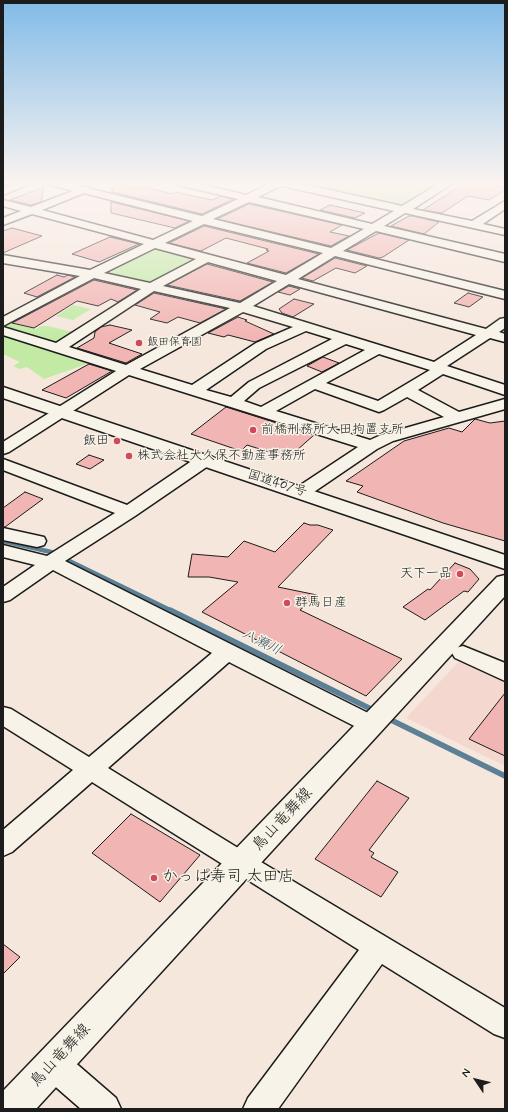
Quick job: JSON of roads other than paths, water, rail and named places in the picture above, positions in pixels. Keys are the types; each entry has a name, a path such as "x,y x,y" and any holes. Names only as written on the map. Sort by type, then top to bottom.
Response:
{"main road":[{"name":"国道407号","path":"3,392 505,562"},
{"name":"鳥山竜舞線","path":"11,1109 505,582"}],"street":[{"path":"121,235 505,338"},
{"path":"3,322 92,274 173,235"},
{"path":"264,235 505,295"},
{"path":"3,449 127,370 242,307 363,235"},
{"path":"404,235 505,258"},
{"path":"58,348 152,287 206,258"},
{"path":"3,260 92,274 242,307 505,390"},
{"path":"314,384 379,407 408,391 487,333 505,322"},
{"path":"194,391 261,346 304,327"},
{"path":"3,331 371,446"},
{"path":"233,403 254,385 344,339"},
{"path":"263,412 377,349"},
{"path":"408,391 458,418"},
{"path":"302,492 371,446 387,438 505,404"},
{"path":"3,596 50,563 130,512 205,460"},
{"path":"3,464 130,512"},
{"path":"3,534 37,541"},
{"path":"3,551 62,566 227,652 378,718"},
{"path":"3,845 227,652"},
{"path":"463,653 500,669 505,673"},
{"path":"3,715 242,864 505,1024"},
{"path":"259,1109 378,947"},
{"path":"53,1064 105,1109"}],"waterway":[{"name":"八瀬川","path":"3,541 51,552 172,611"},
{"name":"八瀬川","path":"170,610 375,711"},
{"name":"八瀬川","path":"387,718 505,776"}],"place":[{"name":"飯田保育園","path":"139,343"},
{"name":"前橋刑務所大田拘置支所","path":"253,430"},
{"name":"飯田","path":"117,441"},
{"name":"株式会社大久保不動産事務所","path":"129,456"},
{"name":"天下一品","path":"460,574"},
{"name":"群馬日産","path":"287,603"},
{"name":"かっぱ寿司 太田店","path":"154,878"}]}
